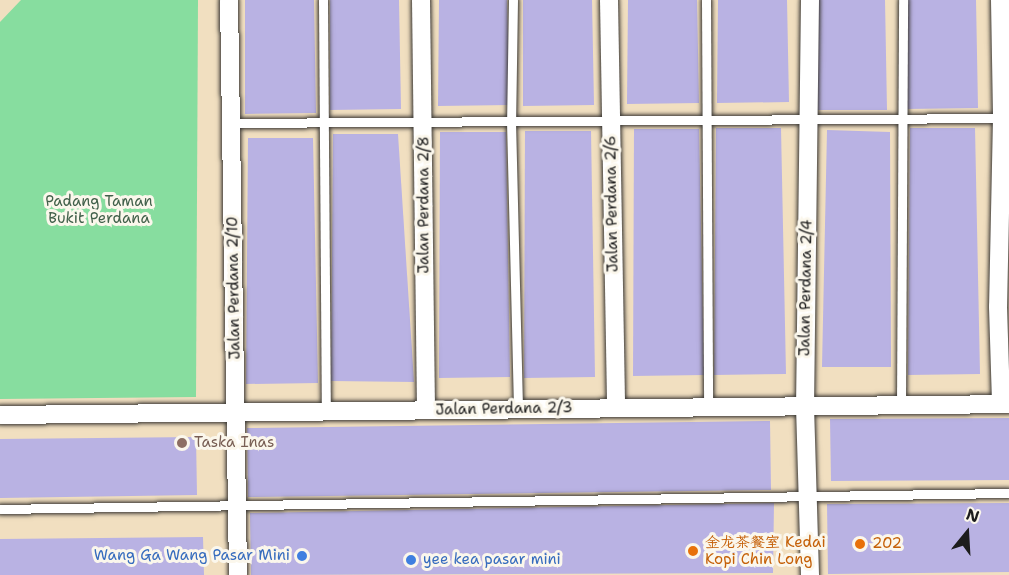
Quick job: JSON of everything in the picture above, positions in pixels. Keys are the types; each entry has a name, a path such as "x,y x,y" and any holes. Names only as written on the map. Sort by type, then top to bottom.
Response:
{"street":[{"name":"Jalan Perdana 2/10","path":"229,0 238,575"},
{"name":"Jalan Perdana 2/8","path":"421,0 426,410"},
{"name":"Jalan Perdana 2/6","path":"609,0 616,408"},
{"name":"Jalan Perdana 2/4","path":"810,0 805,406 810,575"},
{"path":"1000,0 1004,33 1005,404"},
{"name":"Jalan Perdana 2/3","path":"0,415 1005,404"}],"lane":[{"path":"323,0 326,411"},
{"path":"513,0 511,121 518,409"},
{"path":"706,0 708,407"},
{"path":"901,405 903,0"},
{"path":"231,123 1005,118"},
{"path":"0,510 1009,493"}],"green space":[{"name":"Padang Taman Bukit Perdana","path":"21,0 198,0 196,397 0,399 0,22"}],"building":[{"path":"245,0 314,0 316,113 245,114"},
{"path":"330,0 399,0 401,109 330,110"},
{"path":"439,0 507,0 510,105 438,106"},
{"path":"523,0 592,0 594,105 523,106"},
{"path":"628,0 697,0 699,103 627,104"},
{"path":"718,0 787,0 789,102 717,103"},
{"path":"816,0 885,0 887,110 816,110"},
{"path":"907,0 976,0 978,108 906,109"},
{"path":"716,128 781,128 786,374 714,375"},
{"path":"910,128 975,128 980,374 908,375"},
{"path":"634,129 699,129 704,375 633,376"},
{"path":"827,130 890,132 891,367 822,367"},
{"path":"525,131 591,131 595,377 524,378"},
{"path":"440,132 506,132 510,377 439,378"},
{"path":"333,134 398,134 414,382 331,381"},
{"path":"248,138 313,138 318,383 246,384"},
{"path":"1009,418 1009,480 831,481 830,419"},
{"path":"770,421 771,490 248,497 247,428"},
{"path":"196,437 197,495 0,498 0,439"},
{"path":"774,503 773,573 251,575 250,513"},
{"path":"1009,503 1009,572 828,574 827,504"},
{"path":"203,537 204,575 0,575 0,539"}],"place":[{"name":"Taska Inas","path":"182,443"},
{"name":"202","path":"860,544"},
{"name":"金龙茶餐室 Kedai Kopi Chin Long","path":"693,551"},
{"name":"Wang Ga Wang Pasar Mini","path":"302,556"},
{"name":"yee kea pasar mini","path":"411,560"}]}
